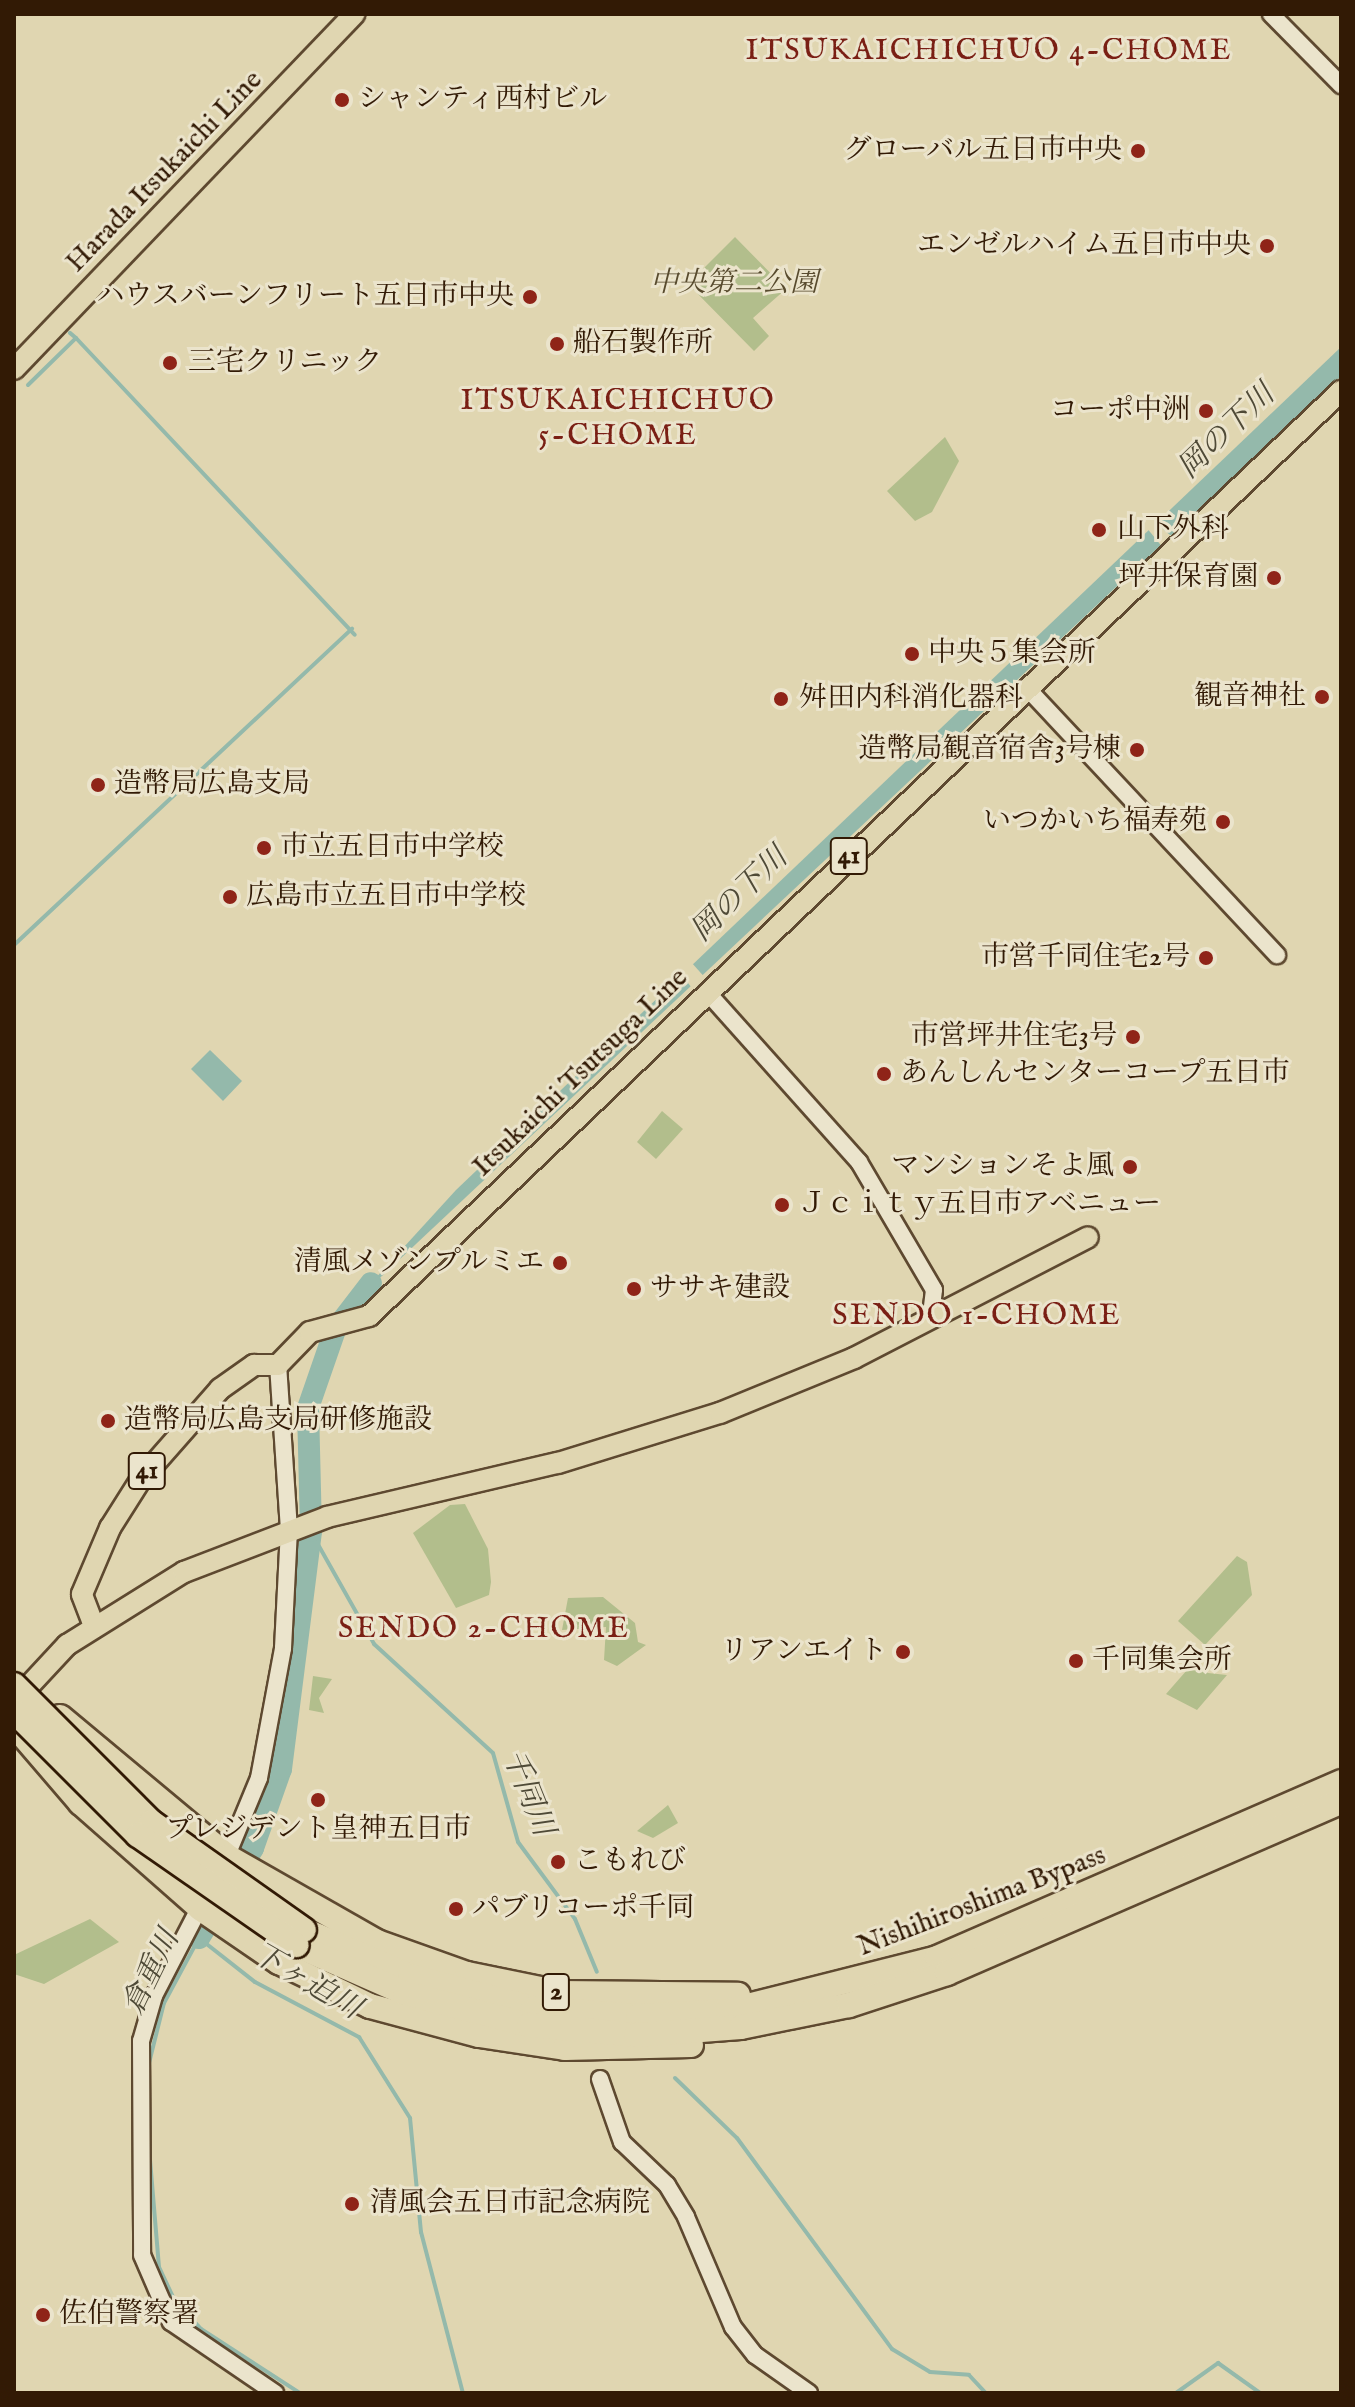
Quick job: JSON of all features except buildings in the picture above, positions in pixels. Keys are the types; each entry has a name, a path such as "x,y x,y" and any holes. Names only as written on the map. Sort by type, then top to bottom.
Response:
{"highway":[{"name":"2","path":"17,1687 251,1873 377,1942 467,1974 560,1993 753,1995 884,1976"},
{"name":"Nishihiroshima Bypass","path":"17,1687 151,1822 300,1937 470,1995 586,2014 728,2011 884,1976 1341,1782"},
{"name":"Nishihiroshima Bypass","path":"14,1711 138,1835 300,1937 405,1993 542,2027 648,2035 805,2015 947,1973 1341,1802"},
{"name":"2","path":"14,1725 81,1803 211,1916 370,2006 493,2038 658,2051 805,2015"}],"main road":[{"name":"Harada Itsukaichi Line","path":"14,369 355,14"},
{"name":"Itsukaichi Tsutsuga Line","path":"94,1626 82,1594 130,1494 228,1381 254,1365 278,1365 319,1329 357,1319 1341,391"},
{"path":"17,1687 94,1626 184,1572 322,1518 673,1430 919,1326 1088,1237"}],"street":[{"path":"1271,14 1341,85"},
{"path":"1027,688 1277,955"},
{"path":"707,992 859,1162 907,1237 934,1290 931,1315 919,1326"},
{"path":"275,2393 171,2322 142,2255 141,2041 154,1996 211,1916 270,1734 292,1529 278,1365"},
{"path":"600,2079 622,2142 667,2185 686,2217 733,2327 755,2355 809,2393"}],"green space":[{"name":"中央第二公園","path":"735,237 786,289 753,318 769,336 754,351 688,284"},
{"path":"945,437 959,461 932,512 915,521 887,491"},
{"path":"662,1111 683,1129 656,1159 637,1142"},
{"path":"465,1504 488,1549 491,1582 489,1595 456,1608 413,1533 450,1505"},
{"path":"1237,1556 1247,1562 1252,1595 1205,1645 1178,1621"},
{"path":"603,1597 635,1623 638,1642 646,1645 617,1666 604,1660 606,1627 562,1630 568,1598"},
{"path":"1194,1662 1208,1673 1227,1675 1197,1710 1166,1694"},
{"path":"313,1676 332,1679 319,1698 324,1713 309,1710"},
{"path":"668,1805 678,1823 653,1838 637,1831"},
{"path":"90,1919 119,1942 44,1984 14,1974 14,1955"}],"shaded area":[{"path":"1341,347 1341,376 351,1305 456,1190"},
{"path":"210,1050 242,1081 223,1101 191,1069"}],"pier":[{"path":"1153,521 1175,539 1164,549 1146,527"},
{"path":"691,962 708,981 696,993 680,973"}],"waterway":[{"path":"28,385 76,338 70,333"},
{"path":"76,338 355,635"},
{"path":"14,945 352,629"},
{"name":"倉重川","path":"199,1938 253,1848 281,1769 311,1531 308,1408 335,1330 371,1283"},
{"name":"千同川","path":"311,1532 374,1644 493,1753 518,1842 575,1919 597,1972"},
{"name":"下ヶ迫川","path":"149,2063 164,2003 199,1938 255,1982 359,2037 410,2118 421,2232 463,2393"},
{"name":"千同川","path":"675,2078 737,2138 892,2349 930,2372 969,2375 986,2393"},
{"name":"倉重川","path":"149,2148 159,2267 175,2301 201,2329 300,2393"},
{"name":"千同川","path":"1176,2393 1218,2363 1260,2393"}],"place":[{"name":"シャンティ西村ビル","path":"342,100"},
{"name":"グローバル五日市中央","path":"1138,151"},
{"name":"エンゼルハイム五日市中央","path":"1267,246"},
{"name":"ハウスバーンフリート五日市中央","path":"530,297"},
{"name":"船石製作所","path":"557,344"},
{"name":"三宅クリニック","path":"170,363"},
{"name":"コーポ中洲","path":"1206,411"},
{"name":"山下外科","path":"1099,530"},
{"name":"坪井保育園","path":"1274,578"},
{"name":"中央５集会所","path":"912,654"},
{"name":"観音神社","path":"1322,697"},
{"name":"舛田内科消化器科","path":"781,699"},
{"name":"造幣局観音宿舎3号棟","path":"1137,750"},
{"name":"造幣局広島支局","path":"98,785"},
{"name":"いつかいち福寿苑","path":"1223,822"},
{"name":"市立五日市中学校","path":"264,848"},
{"name":"広島市立五日市中学校","path":"230,897"},
{"name":"市営千同住宅2号","path":"1206,958"},
{"name":"市営坪井住宅3号","path":"1133,1037"},
{"name":"あんしんセンターコープ五日市","path":"884,1074"},
{"name":"マンションそよ風","path":"1130,1167"},
{"name":"Ｊｃｉｔｙ五日市アベニュー","path":"782,1205"},
{"name":"清風メゾンプルミエ","path":"560,1263"},
{"name":"ササキ建設","path":"634,1289"},
{"name":"造幣局広島支局研修施設","path":"108,1421"},
{"name":"リアンエイト","path":"903,1652"},
{"name":"千同集会所","path":"1076,1661"},
{"name":"プレジデント皇神五日市","path":"318,1800"},
{"name":"こもれび","path":"558,1862"},
{"name":"パブリコーポ千同","path":"456,1909"},
{"name":"清風会五日市記念病院","path":"352,2204"},
{"name":"佐伯警察署","path":"43,2315"}],"district":[{"name":"ITSUKAICHICHUO 4-CHOME","path":"989,51"},
{"name":"ITSUKAICHICHUO 5-CHOME","path":"618,418"},
{"name":"SENDO 1-CHOME","path":"977,1316"},
{"name":"SENDO 2-CHOME","path":"484,1629"}],"water label":[{"name":"岡の下川","path":"1227,432"},
{"name":"岡の下川","path":"740,895"}]}
